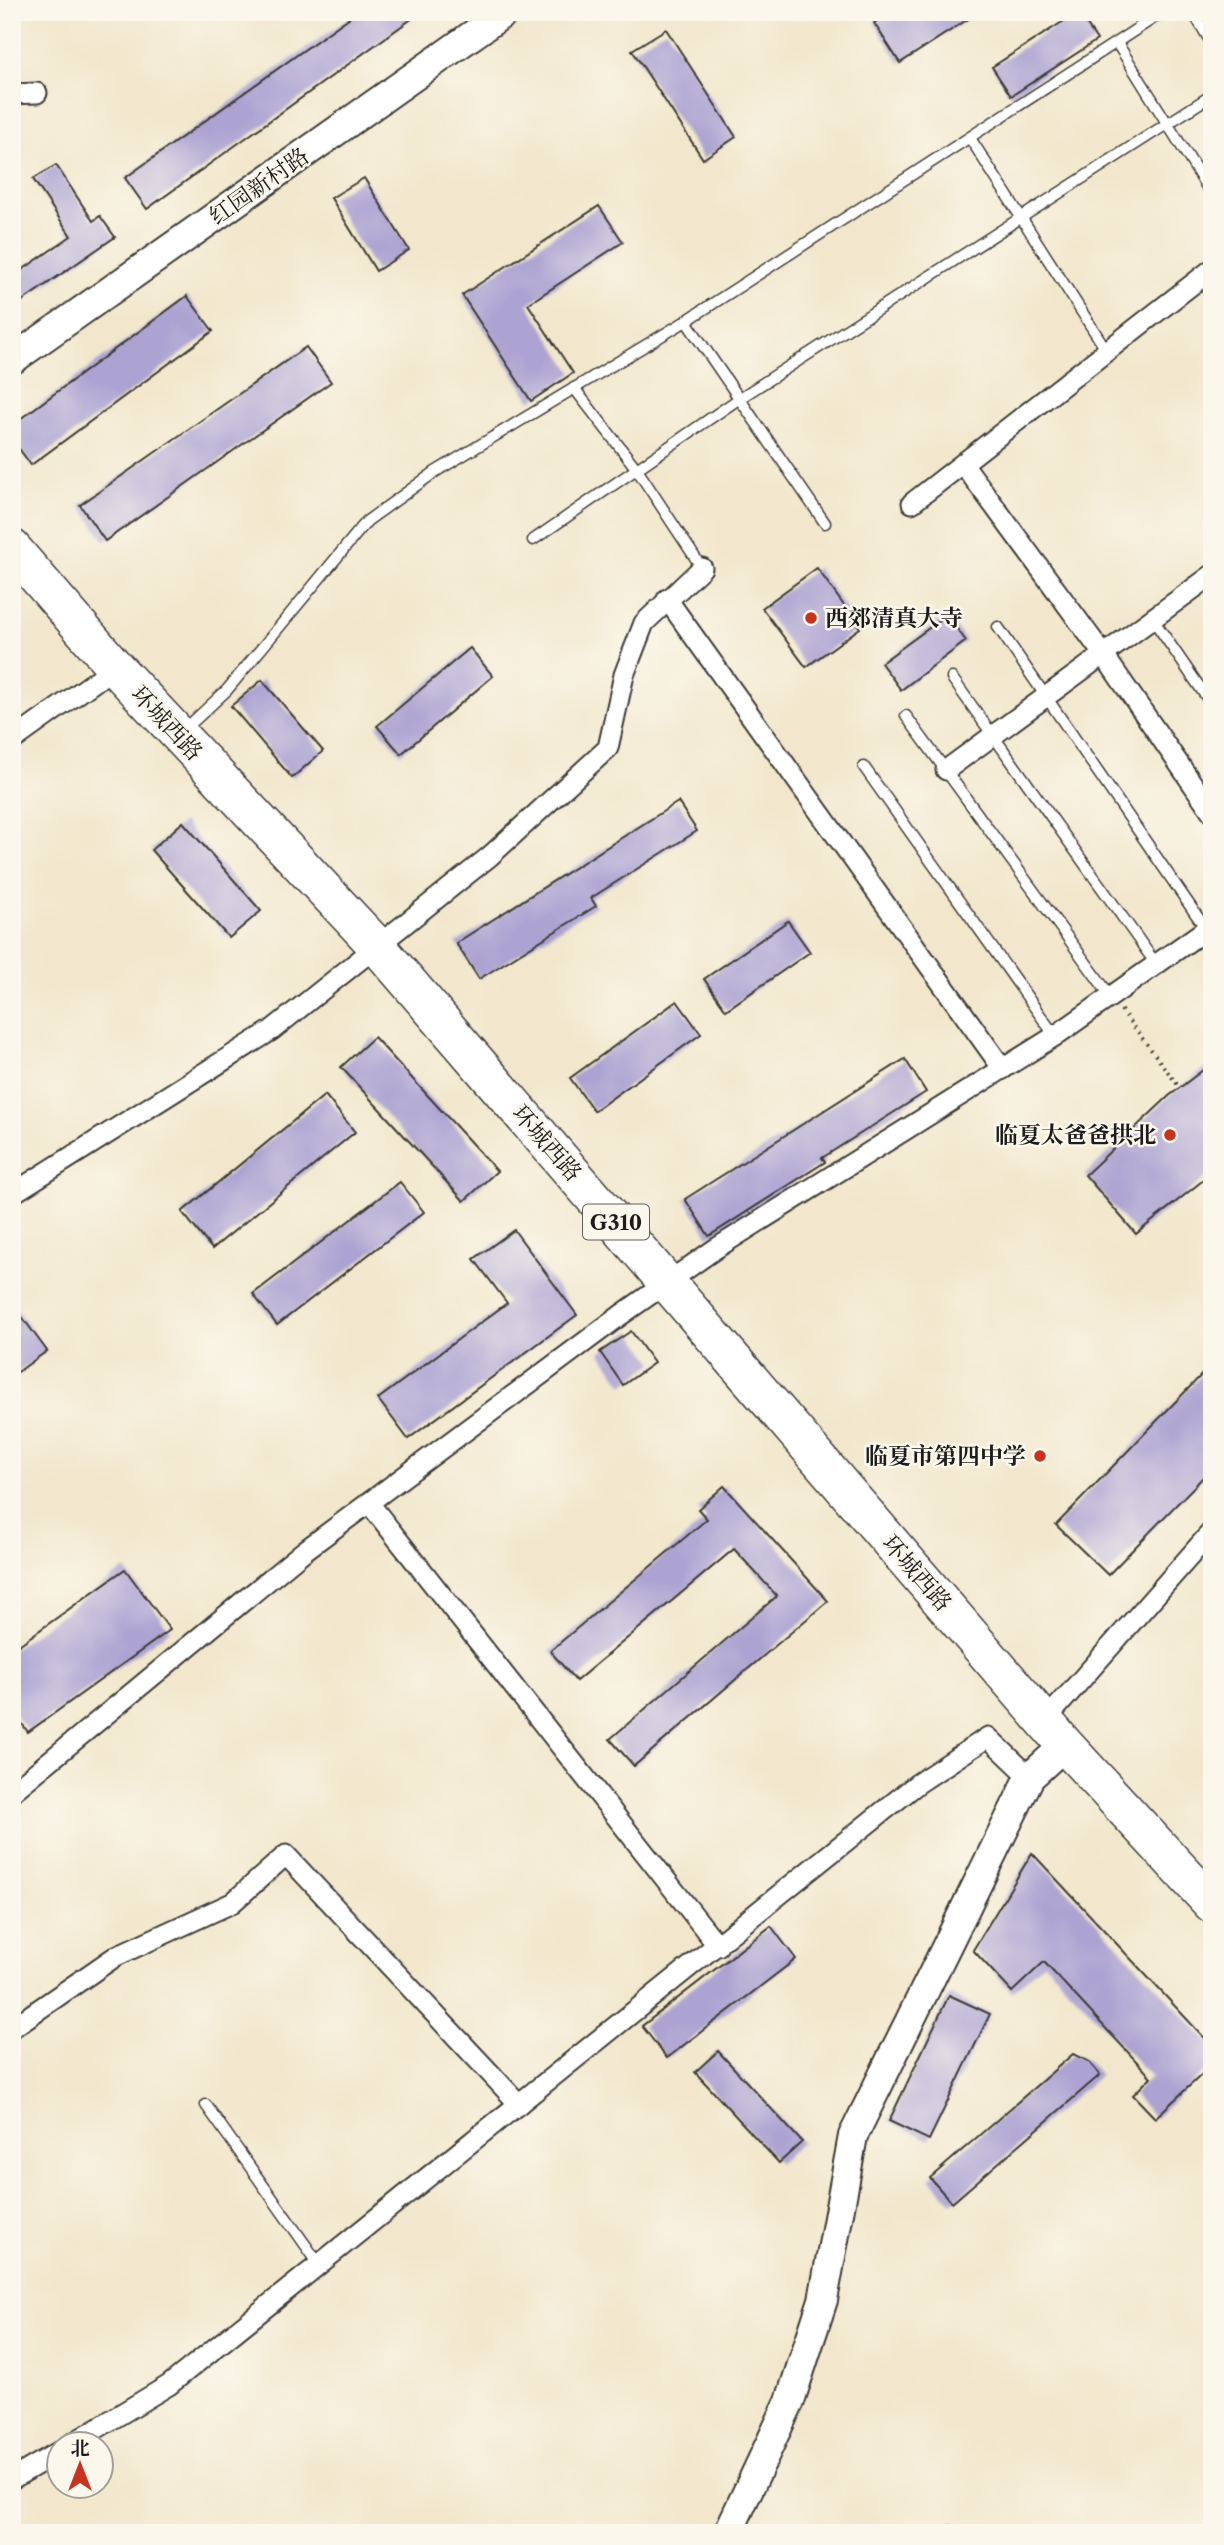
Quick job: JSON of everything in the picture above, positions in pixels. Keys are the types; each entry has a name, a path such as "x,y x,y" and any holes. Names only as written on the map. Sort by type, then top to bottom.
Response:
{"highway":[{"name":"环城西路","path":"12,548 115,667 377,946 1055,1733 1212,1904"}],"street":[{"name":"红园新村路","path":"12,360 505,12"},
{"path":"12,94 37,93"},
{"path":"912,503 1212,269"},
{"path":"964,465 1103,654 1212,812"},
{"path":"12,1194 272,1030 490,856 608,748 624,675 645,623 702,568"},
{"path":"946,770 1152,618 1207,582"},
{"path":"667,599 1003,1069"},
{"path":"12,741 115,667"},
{"path":"12,1792 304,1551 621,1315 715,1249 1055,1036 1209,927"},
{"path":"369,1503 718,1946"},
{"path":"728,2533 790,2401 823,2300 853,2136 1030,1777 1055,1733 1212,1531"},
{"path":"94,2430 169,2385 917,1784 988,1737 1030,1777"},
{"path":"12,2028 116,1956 232,1903 286,1855 519,2104"},
{"path":"12,2479 46,2459"}],"lane":[{"path":"179,735 227,690 367,521 435,472 686,321 1163,12"},
{"path":"1193,12 1212,44"},
{"path":"1117,43 1212,195"},
{"path":"533,540 740,398 1212,95"},
{"path":"970,138 1107,351"},
{"path":"686,321 825,523"},
{"path":"575,388 636,468 702,568"},
{"path":"1152,618 1212,705"},
{"path":"998,627 1209,927"},
{"path":"952,678 1156,964"},
{"path":"906,716 1111,997"},
{"path":"864,767 1055,1036"},
{"path":"206,2105 319,2264"}],"path":[{"path":"1111,997 1180,1088"}],"building":[{"path":"357,12 421,12 147,209 125,178"},
{"path":"891,12 979,12 900,63 874,23"},
{"path":"1078,12 1097,40 1011,96 992,67"},
{"path":"666,29 736,137 703,159 632,50"},
{"path":"56,165 93,221 100,216 115,237 12,308 12,277 71,236 33,179"},
{"path":"364,178 409,250 376,271 331,198"},
{"path":"599,206 623,242 528,304 573,373 531,401 462,295"},
{"path":"187,296 213,331 31,465 12,439 12,425"},
{"path":"306,347 331,382 105,541 80,505"},
{"name":"西郊清真大寺","path":"817,568 860,628 806,667 762,608"},
{"path":"947,615 966,641 901,690 881,663"},
{"path":"470,648 493,676 401,754 377,726"},
{"path":"262,680 323,751 292,778 231,706"},
{"path":"678,802 697,831 591,898 596,906 479,979 456,943"},
{"path":"183,822 261,911 229,938 151,850"},
{"path":"788,921 810,952 726,1010 704,979"},
{"path":"677,1001 701,1034 594,1111 570,1078"},
{"path":"374,1037 497,1171 464,1201 341,1067"},
{"path":"905,1059 926,1092 822,1158 825,1162 709,1236 685,1199"},
{"name":"临夏太爸爸拱北","path":"1212,1063 1212,1173 1136,1234 1085,1175 1169,1096"},
{"path":"325,1095 355,1132 212,1249 182,1212"},
{"path":"400,1182 424,1212 277,1325 253,1294"},
{"path":"514,1230 577,1315 408,1439 378,1399 507,1303 474,1259"},
{"path":"12,1303 47,1351 12,1376"},
{"path":"631,1331 654,1363 623,1385 600,1352"},
{"path":"1212,1364 1212,1468 1108,1575 1056,1525"},
{"path":"724,1486 828,1601 634,1766 610,1739 777,1596 734,1549 576,1681 550,1651 707,1519 698,1509"},
{"path":"125,1569 170,1630 28,1732 12,1710 12,1650"},
{"path":"1032,1853 1212,2046 1212,2065 1155,2118 1133,2095 1151,2077 1044,1962 1012,1992 973,1950"},
{"path":"771,1926 796,1959 667,2058 642,2026"},
{"path":"949,1995 990,2014 929,2140 889,2121"},
{"path":"718,2051 802,2142 779,2163 695,2072"},
{"path":"1073,2054 1088,2061 1100,2075 952,2203 930,2178"}],"place":[{"name":"西郊清真大寺","path":"811,618"},
{"name":"临夏太爸爸拱北","path":"1170,1135"},
{"name":"临夏市第四中学","path":"1040,1456"}]}
